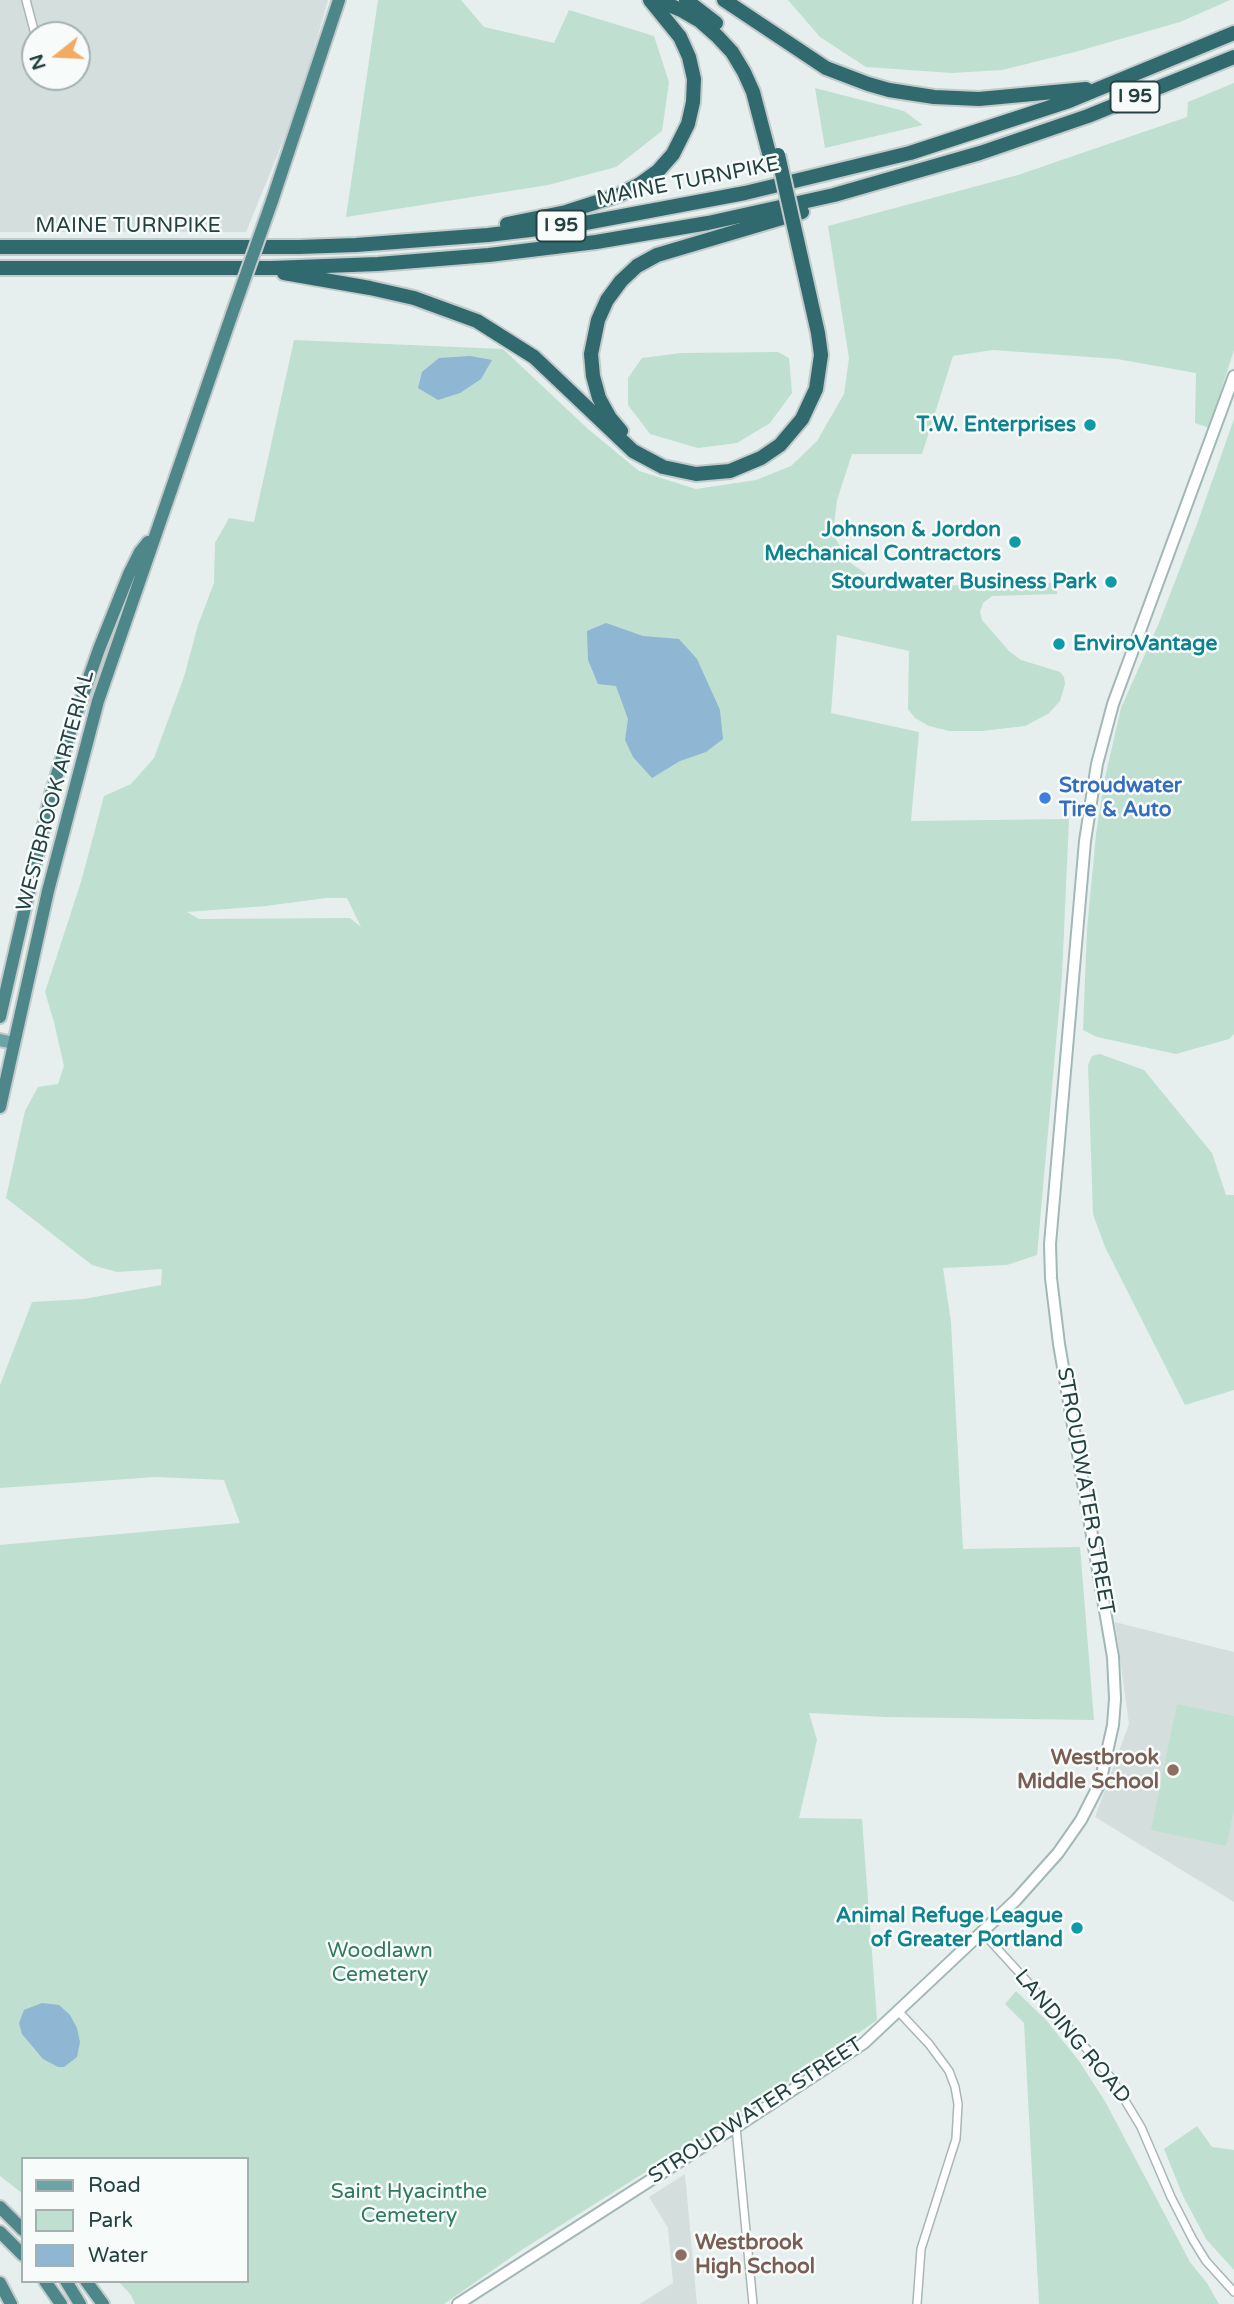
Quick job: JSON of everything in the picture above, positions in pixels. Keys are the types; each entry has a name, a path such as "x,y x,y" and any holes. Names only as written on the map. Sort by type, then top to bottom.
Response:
{"highway":[{"name":"WESTBROOK ARTERIAL","path":"0,1107 48,891 97,701 272,201 339,0"},
{"path":"392,242 509,224 566,212 619,195 658,171 673,154 684,135 693,102 694,79 689,57 680,37 650,0"},
{"path":"657,0 681,10 699,22 732,52 753,92 774,156"},
{"path":"272,268 288,275 414,298 477,321 534,357 633,452 663,467 696,474 730,471 761,458 780,445 802,419 816,388 821,355 818,333 804,285 762,93 748,62 720,27 686,0"},
{"path":"724,0 806,57 868,85 934,97 979,99 1104,87"},
{"name":"MAINE TURNPIKE","path":"0,247 299,247 488,235 580,224 745,193 910,153 1104,87 1234,33"},
{"name":"MAINE TURNPIKE","path":"0,268 272,268 378,264 489,255 596,242 708,223 834,195 980,153 1088,116 1234,57"},
{"path":"804,285 813,344 811,379 804,400 792,419 778,436 760,450 740,460 718,466 695,467 673,463 652,455 633,443 610,418 595,387 591,354 597,320 621,281 637,266 657,255 824,206 834,195"},
{"name":"WESTBROOK ARTERIAL","path":"0,1017 51,794 70,732 129,574 140,552 156,530"},
{"path":"0,2205 21,2217"},
{"path":"0,2205 21,2228"},
{"path":"0,2232 21,2253"},
{"path":"0,2283 11,2304"},
{"path":"46,2283 61,2304"},
{"path":"67,2283 80,2304"},
{"path":"87,2283 103,2304"}],"main road":[{"name":"STROUDWATER STREET","path":"458,2304 846,2056 899,2012 1017,1900 1058,1853 1082,1820 1100,1783 1113,1725 1113,1657 1054,1300 1050,1244 1085,841 1100,751 1125,669 1234,376"},
{"path":"0,1040 14,1043"}],"street":[{"path":"26,0 32,21"},
{"name":"LANDING ROAD","path":"983,1933 1058,2014 1112,2079 1142,2127 1171,2197 1193,2240 1206,2261 1234,2292"},
{"path":"899,2012 929,2043 949,2071 958,2104 956,2139 921,2249 917,2304"},
{"path":"736,2127 753,2304"}],"shaded area":[{"path":"0,0 328,0 299,102 246,232 0,232"},
{"name":"Westbrook Middle School","path":"1115,1622 1234,1652 1234,1902 1095,1817 1129,1724"},
{"name":"Westbrook High School","path":"685,2174 697,2304 640,2304 673,2283 668,2228 649,2197"}],"green space":[{"path":"378,0 461,0 484,27 554,43 569,10 654,36 669,82 662,131 616,167 548,185 346,217"},
{"path":"788,0 1230,0 1180,22 1075,52 1002,70 952,73 866,67 820,37"},
{"path":"1234,83 1234,350 1209,428 1195,423 1196,373 1117,359 993,350 953,356 922,454 852,454 837,500 833,534 848,561 873,579 920,586 1057,583 1057,594 992,596 983,603 980,612 982,620 1009,651 1021,660 1060,672 1064,677 1065,684 1060,701 1048,714 1025,726 982,731 949,731 929,726 915,718 908,709 909,651 837,635 831,713 919,732 911,821 1069,819 1062,976 1037,1255 1007,1265 943,1268 951,1322 963,1549 1080,1547 1094,1720 885,1717 809,1713 817,1740 799,1818 862,1819 877,2020 778,2089 523,2249 444,2304 135,2304 120,2283 248,2283 248,2157 21,2157 21,2192 0,2176 0,1545 240,1523 224,1480 156,1477 0,1488 0,1385 32,1302 84,1299 161,1285 162,1269 117,1272 92,1265 6,1198 25,1111 38,1087 58,1084 64,1066 45,992 81,882 104,796 131,784 154,758 184,677 198,625 214,583 215,543 229,518 254,522 294,340 503,349 588,429 639,471 696,489 756,480 791,466 817,441 844,394 849,358 828,226 1018,175 1187,117 1188,102","holes":["347,898 361,927 350,918 199,919 187,912"]},
{"path":"815,88 904,111 923,125 825,148"},
{"path":"778,352 789,358 792,393 770,423 737,443 698,448 650,434 628,405 628,378 642,358 682,353"},
{"path":"1234,419 1234,1034 1229,1039 1176,1054 1097,1037 1083,1030 1087,929 1104,782 1121,708 1159,623"},
{"path":"1100,1054 1144,1070 1212,1153 1226,1195 1234,1195 1234,1390 1185,1405 1105,1247 1093,1214 1088,1065 1092,1056"},
{"path":"1177,1704 1234,1716 1234,1810 1226,1846 1151,1830"},
{"path":"1016,1991 1046,2020 1079,2061 1106,2103 1190,2262 1219,2304 1039,2304 1024,2023 1005,2004"},
{"path":"1197,2126 1212,2147 1234,2150 1234,2270 1206,2239 1183,2196 1164,2149"}],"water":[{"path":"470,356 492,360 481,379 460,393 438,400 418,388 422,372 439,358"},
{"path":"606,623 643,636 679,639 697,659 720,710 723,739 706,752 680,761 652,778 633,757 625,740 628,719 616,686 598,684 588,660 587,631"},
{"path":"42,2003 59,2005 70,2015 77,2028 80,2042 77,2057 64,2067 58,2067 43,2059 22,2034 19,2023 24,2010"}],"place":[{"name":"T.W. Enterprises","path":"1090,425"},
{"name":"Johnson & Jordon Mechanical Contractors","path":"1015,542"},
{"name":"Stourdwater Business Park","path":"1111,582"},
{"name":"EnviroVantage","path":"1059,644"},
{"name":"Stroudwater Tire & Auto","path":"1045,798"},
{"name":"Westbrook Middle School","path":"1173,1770"},
{"name":"Animal Refuge League of Greater Portland","path":"1077,1928"},
{"name":"Westbrook High School","path":"681,2255"}],"park label":[{"name":"Woodlawn Cemetery","path":"380,1963"},
{"name":"Saint Hyacinthe Cemetery","path":"409,2204"}]}
